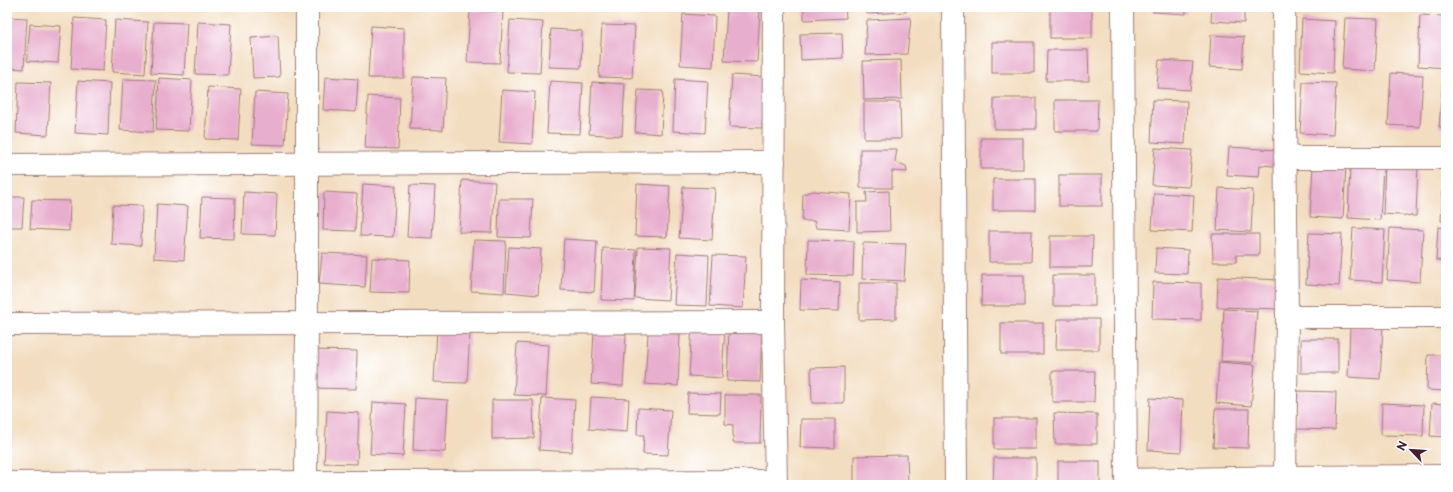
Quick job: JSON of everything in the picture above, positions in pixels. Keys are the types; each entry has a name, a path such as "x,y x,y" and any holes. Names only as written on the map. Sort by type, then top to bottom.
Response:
{"street":[{"path":"306,482 307,7"},
{"path":"7,483 776,483 773,322 774,7"},
{"path":"953,7 956,485"},
{"path":"1123,7 1126,482 1285,477 1446,476"},
{"path":"1284,7 1287,317 1285,477"},
{"path":"1285,158 1446,158"},
{"path":"7,165 774,162"},
{"path":"1287,317 1446,317"},
{"path":"7,324 307,322 773,322"}],"building":[{"path":"804,7 845,7 846,18 804,20"},
{"path":"866,7 906,7 906,12 867,14"},
{"path":"1153,7 1186,7 1186,14 1153,12"},
{"path":"1212,7 1244,7 1244,23 1211,21"},
{"path":"1050,8 1092,8 1092,38 1050,38"},
{"path":"727,9 760,11 757,62 724,61"},
{"path":"470,10 503,12 500,63 467,62"},
{"path":"683,14 715,16 713,67 680,65"},
{"path":"1420,15 1446,16 1446,68 1418,66"},
{"path":"7,17 27,18 24,69 7,68"},
{"path":"74,18 106,20 103,71 71,69"},
{"path":"911,18 907,54 865,55 867,20"},
{"path":"1345,18 1378,19 1375,71 1342,69"},
{"path":"1302,19 1335,21 1333,73 1300,71"},
{"path":"115,20 148,22 145,74 112,72"},
{"path":"510,20 543,22 540,73 507,72"},
{"path":"154,22 187,23 184,75 151,73"},
{"path":"198,22 231,24 228,75 195,74"},
{"path":"30,24 61,26 58,63 27,61"},
{"path":"602,25 635,26 632,78 599,77"},
{"path":"371,26 404,28 404,78 368,78"},
{"path":"551,29 582,31 581,68 549,67"},
{"path":"842,33 843,58 801,60 800,34"},
{"path":"1211,35 1244,37 1242,69 1209,67"},
{"path":"278,36 280,77 253,78 251,38"},
{"path":"992,42 1034,42 1034,73 992,73"},
{"path":"1047,50 1088,50 1089,81 1046,81"},
{"path":"901,60 902,99 864,100 863,61"},
{"path":"1159,60 1193,62 1190,90 1157,88"},
{"path":"1391,73 1423,75 1420,127 1388,125"},
{"path":"732,75 765,77 762,128 729,127"},
{"path":"1443,75 1446,75 1446,127 1439,127"},
{"path":"325,77 358,79 356,112 323,110"},
{"path":"413,77 446,78 443,130 410,129"},
{"path":"159,78 192,80 189,131 156,130"},
{"path":"123,79 156,80 153,132 120,130"},
{"path":"675,79 708,81 705,133 673,131"},
{"path":"78,81 110,83 108,135 75,133"},
{"path":"550,81 583,83 580,134 547,133"},
{"path":"18,82 51,83 48,135 16,133"},
{"path":"592,82 625,84 622,136 589,134"},
{"path":"1303,82 1336,83 1333,135 1300,133"},
{"path":"208,87 241,89 238,140 205,139"},
{"path":"7,89 12,89 9,141 7,141"},
{"path":"502,90 535,92 532,144 499,142"},
{"path":"638,90 663,91 661,134 635,132"},
{"path":"255,92 288,94 285,145 252,144"},
{"path":"368,96 400,98 398,149 365,148"},
{"path":"994,98 1036,98 1036,129 994,129"},
{"path":"1055,100 1098,100 1097,131 1055,131"},
{"path":"1153,100 1187,101 1185,144 1151,142"},
{"path":"864,102 900,102 901,139 864,139"},
{"path":"981,138 1023,138 1023,169 981,169"},
{"path":"1229,147 1276,150 1275,166 1260,165 1259,177 1227,175"},
{"path":"1155,148 1192,150 1189,187 1152,185"},
{"path":"860,149 897,149 895,162 906,166 907,172 892,171 892,188 860,188"},
{"path":"1385,163 1418,164 1416,216 1383,214"},
{"path":"1313,166 1346,167 1343,219 1310,217"},
{"path":"1350,167 1383,168 1380,220 1348,218"},
{"path":"1444,169 1446,169 1446,221 1441,221"},
{"path":"1059,175 1102,175 1102,206 1059,206"},
{"path":"993,179 1035,179 1035,210 993,210"},
{"path":"462,180 495,182 492,233 459,232"},
{"path":"363,184 396,186 393,237 360,236"},
{"path":"637,184 670,186 667,237 635,236"},
{"path":"410,185 435,186 432,238 407,237"},
{"path":"683,187 715,188 712,240 679,238"},
{"path":"1219,188 1253,190 1251,232 1217,230"},
{"path":"813,191 851,194 849,230 816,228 814,221 802,221 803,194"},
{"path":"889,191 890,231 857,232 857,202 867,202 866,192"},
{"path":"244,192 277,194 275,235 242,234"},
{"path":"324,192 357,194 355,231 323,230"},
{"path":"1154,193 1194,195 1192,232 1152,230"},
{"path":"7,197 24,197 22,227 7,227"},
{"path":"202,197 235,198 234,239 200,238"},
{"path":"499,199 533,199 531,238 498,237"},
{"path":"32,200 70,201 69,231 30,229"},
{"path":"157,204 188,206 184,260 154,258"},
{"path":"113,205 142,206 141,246 111,244"},
{"path":"1438,227 1446,228 1446,261 1436,260"},
{"path":"1353,228 1385,230 1382,282 1350,280"},
{"path":"1390,228 1423,230 1420,282 1387,280"},
{"path":"989,231 1032,231 1031,262 989,262"},
{"path":"1309,233 1342,234 1339,286 1306,284"},
{"path":"1212,234 1259,234 1259,255 1236,255 1236,262 1213,262"},
{"path":"1050,236 1093,236 1092,267 1050,267"},
{"path":"564,239 597,241 594,292 561,290"},
{"path":"474,240 506,241 504,293 471,291"},
{"path":"808,240 854,241 853,276 807,275"},
{"path":"863,243 906,244 904,281 862,279"},
{"path":"509,247 541,249 538,295 506,292"},
{"path":"638,247 671,248 668,300 635,298"},
{"path":"603,248 636,250 634,301 601,300"},
{"path":"1156,248 1188,250 1187,274 1155,273"},
{"path":"322,253 367,255 365,287 319,284"},
{"path":"677,253 709,255 707,306 674,305"},
{"path":"713,255 746,256 743,308 710,306"},
{"path":"372,258 410,260 409,293 370,292"},
{"path":"982,275 1024,275 1024,306 981,306"},
{"path":"1053,275 1095,275 1095,306 1053,306"},
{"path":"1218,277 1280,280 1279,309 1217,307"},
{"path":"801,280 840,282 839,311 800,310"},
{"path":"1153,282 1201,283 1201,320 1152,319"},
{"path":"859,283 896,283 896,319 859,320"},
{"path":"1224,309 1257,311 1253,363 1221,361"},
{"path":"1057,319 1099,319 1099,350 1056,350"},
{"path":"1001,323 1043,323 1043,354 1001,354"},
{"path":"692,324 725,326 722,378 689,376"},
{"path":"1350,326 1383,327 1380,379 1348,377"},
{"path":"729,329 762,331 760,382 727,381"},
{"path":"437,330 470,332 467,383 434,382"},
{"path":"594,333 626,334 623,386 591,384"},
{"path":"648,333 680,334 678,386 645,384"},
{"path":"1301,339 1338,339 1338,373 1301,373"},
{"path":"517,343 549,345 546,396 514,395"},
{"path":"314,350 357,351 356,389 313,388"},
{"path":"1428,355 1446,355 1446,391 1427,390"},
{"path":"1219,362 1255,365 1251,406 1216,403"},
{"path":"844,367 844,403 812,403 811,368"},
{"path":"1052,371 1095,371 1094,402 1052,402"},
{"path":"1298,391 1336,392 1335,430 1296,429"},
{"path":"688,393 721,394 720,414 687,413"},
{"path":"725,395 761,395 760,443 733,443 733,425 725,424"},
{"path":"591,397 629,399 627,432 589,429"},
{"path":"415,398 448,400 445,452 413,450"},
{"path":"542,398 575,400 572,452 539,450"},
{"path":"1150,398 1183,400 1181,452 1148,450"},
{"path":"492,400 533,400 534,438 492,439"},
{"path":"373,402 406,404 403,456 370,454"},
{"path":"1382,403 1424,405 1423,436 1381,435"},
{"path":"1432,403 1446,404 1446,437 1430,436"},
{"path":"638,408 671,410 668,455 643,454 644,435 637,435"},
{"path":"1215,409 1249,409 1248,448 1213,447"},
{"path":"327,411 359,413 357,464 324,463"},
{"path":"1054,413 1097,414 1097,444 1055,444"},
{"path":"994,418 1036,418 1036,449 994,449"},
{"path":"801,419 835,419 835,448 800,447"},
{"path":"907,455 908,485 854,485 854,456"},
{"path":"994,458 1036,458 1036,485 993,485"},
{"path":"1058,461 1100,461 1100,485 1058,485"}]}
